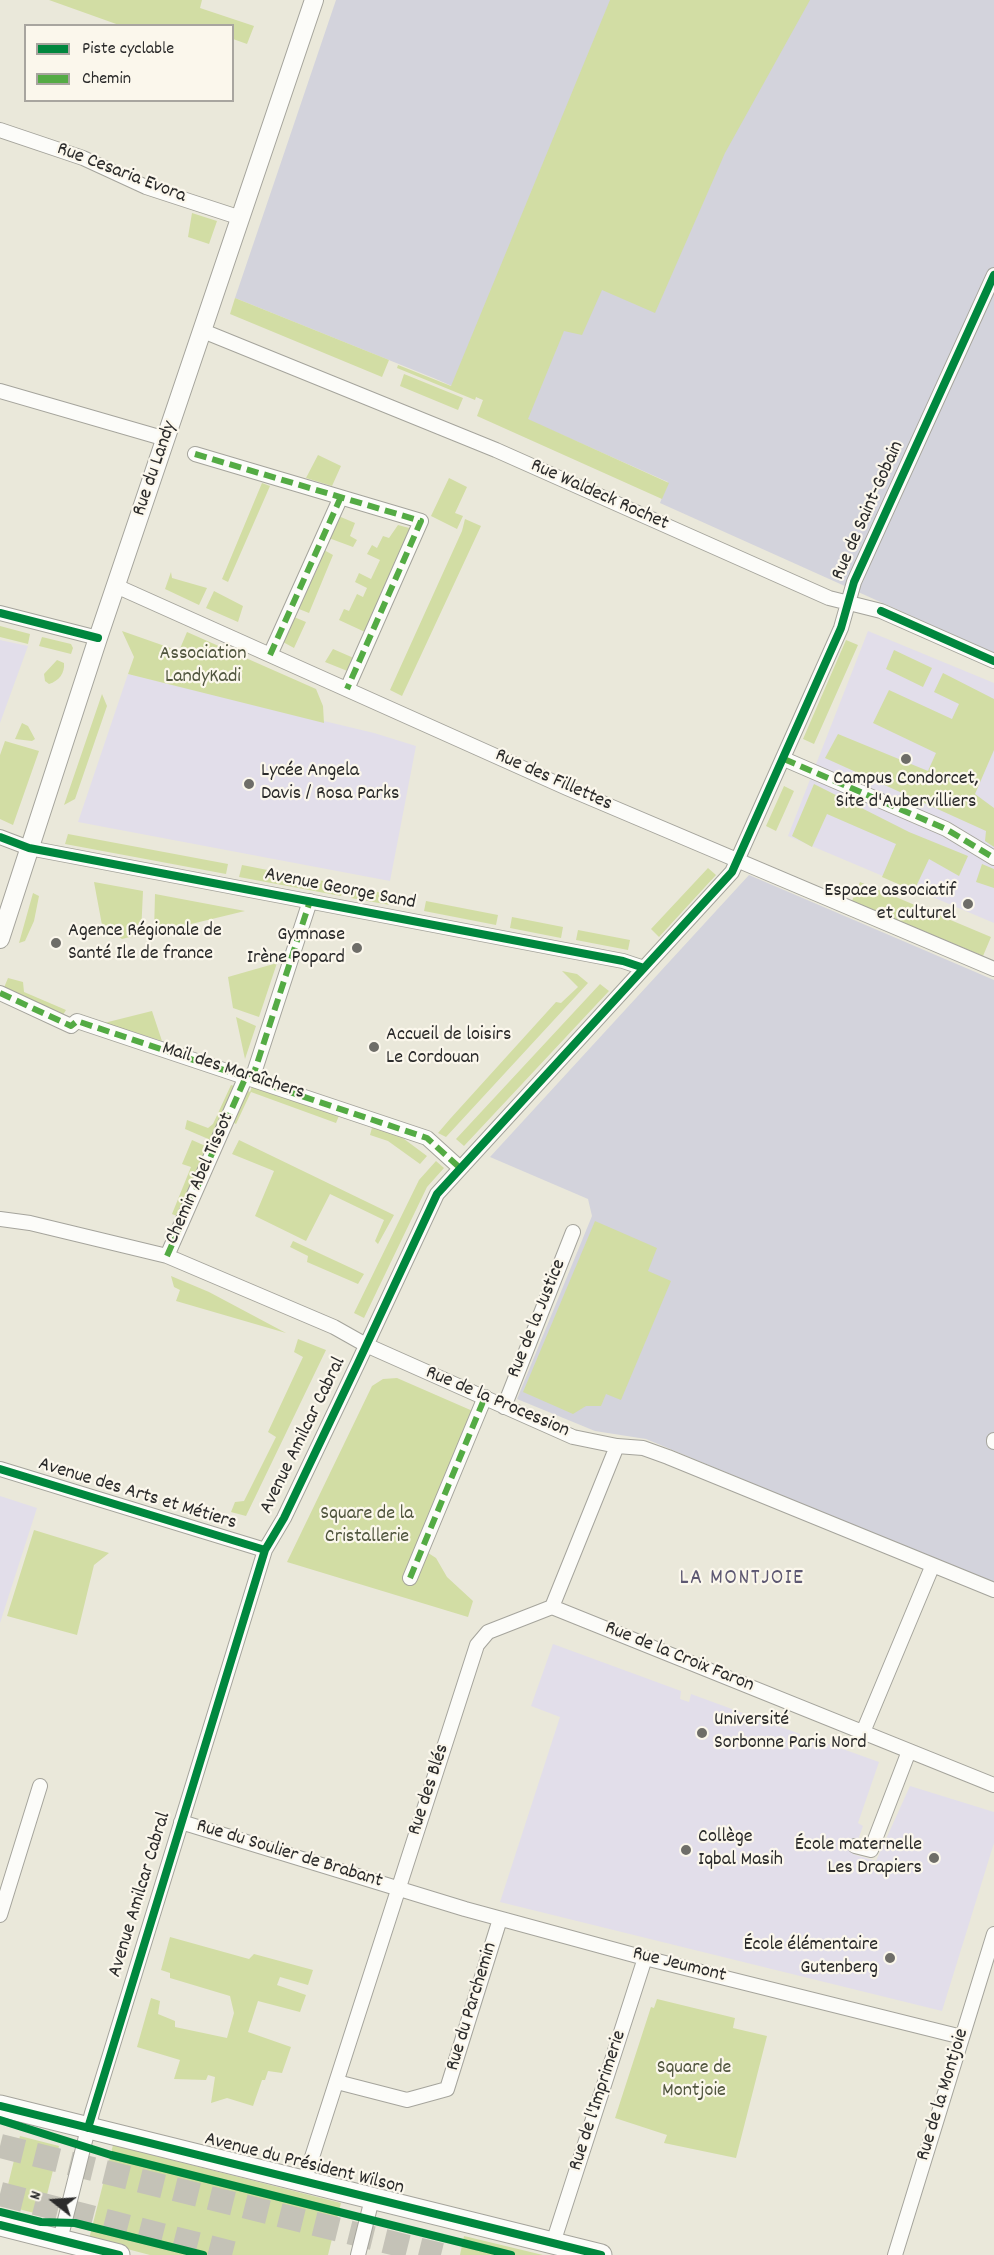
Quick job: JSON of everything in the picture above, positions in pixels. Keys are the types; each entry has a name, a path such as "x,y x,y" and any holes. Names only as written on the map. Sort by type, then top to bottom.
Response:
{"main road":[{"name":"Rue du Landy","path":"0,939 98,638 314,0"},
{"name":"Avenue du Président Wilson","path":"0,2106 601,2255"},
{"path":"0,2225 119,2255"}],"street":[{"name":"Rue Cesaria Evora","path":"0,130 83,158 146,187 241,218"},
{"name":"Rue de Saint-Gobain","path":"737,861 842,628 854,582 994,275"},
{"name":"Rue Waldeck Rochet","path":"203,332 496,450 829,598 881,611 994,661"},
{"path":"0,392 166,439"},
{"path":"195,454 340,499 421,521 347,690"},
{"path":"270,655 340,499"},
{"name":"Rue des Fillettes","path":"116,586 737,861 994,969"},
{"path":"0,613 98,638"},
{"path":"784,759 946,829 994,858"},
{"name":"Avenue George Sand","path":"0,837 29,848 623,961 644,968"},
{"name":"Avenue Amilcar Cabral","path":"60,2240 88,2128 265,1550 284,1518 437,1194 732,872 737,861"},
{"name":"Chemin Abel Tissot","path":"167,1256 244,1081 254,1073 310,901"},
{"name":"Mail des Maraîchers","path":"0,993 71,1026 77,1021 427,1138 460,1168"},
{"name":"Rue de la Procession","path":"0,1219 30,1223 167,1256 334,1327 366,1345 573,1437 617,1446 643,1448 932,1567 994,1590"},
{"name":"Rue de la Justice","path":"504,1407 573,1232"},
{"path":"410,1578 485,1397"},
{"path":"552,1607 617,1446"},
{"name":"Avenue des Arts et Métiers","path":"0,1469 265,1550"},
{"path":"868,1734 932,1567"},
{"name":"Rue de la Croix Faron","path":"552,1607 994,1785"},
{"name":"Rue des Blés","path":"304,2182 477,1645 488,1632 552,1607"},
{"path":"855,1846 871,1850 909,1751"},
{"path":"0,1915 40,1786"},
{"name":"Rue du Soulier de Brabant","path":"181,1822 398,1888"},
{"name":"Rue Jeumont","path":"398,1888 500,1919 645,1958 962,2037"},
{"name":"Rue du Parchemin","path":"337,2082 407,2100 447,2089 500,1919"},
{"name":"Rue de la Montjoie","path":"895,2255 994,1934"},
{"name":"Rue de l'Imprimerie","path":"553,2243 645,1958"},
{"path":"358,2255 372,2199"}],"shaded area":[{"path":"336,0 994,0 994,653 660,503 668,482 436,379 235,298"},
{"name":"Campus Condorcet, Site d'Aubervilliers","path":"868,631 994,683 994,923 788,836"},
{"path":"0,640 28,646 0,723"},
{"name":"Lycée Angela Davis / Rosa Parks","path":"128,674 374,733 416,746 390,881 78,822"},
{"path":"749,875 994,980 994,1584 646,1439 595,1431 517,1399 592,1216 588,1199 490,1157"},
{"path":"0,1496 37,1508 0,1623"},
{"path":"553,1644 681,1691 680,1699 689,1702 691,1694 800,1734 800,1743 809,1746 812,1738 879,1762 858,1823 863,1826 853,1854 876,1861 910,1786 994,1812 994,1843 942,2011 500,1902 560,1717 531,1706"}],"green space":[{"path":"49,0 202,0 200,8 254,26 247,44 234,39 234,24 116,24"},
{"path":"610,0 810,0 725,153 655,313 602,290 582,335 564,331 528,419 669,483 662,499 477,416 483,400 476,397 475,400 397,368 398,365 451,386"},
{"path":"192,213 217,221 209,244 188,237"},
{"path":"235,298 389,360 382,377 230,314"},
{"path":"404,374 463,398 458,410 400,386"},
{"path":"318,455 341,466 332,486 306,478"},
{"path":"449,478 467,487 455,513 463,516 457,529 431,516"},
{"path":"262,483 270,486 228,582 222,579"},
{"path":"336,515 355,523 350,536 357,540 353,547 326,537"},
{"path":"465,519 481,526 402,696 390,690 462,531"},
{"path":"398,525 413,529 365,632 339,620 344,609 349,611 357,594 363,597 367,588 355,582 359,573 371,579 380,560 367,554 372,545 377,548 383,536 389,538"},
{"path":"324,550 333,555 309,613 299,609 310,575 314,576 318,567 315,565"},
{"path":"171,572 172,578 207,588 199,605 165,589"},
{"path":"214,591 243,606 238,622 206,608"},
{"path":"294,617 306,622 294,648 283,642"},
{"path":"0,626 30,634 28,644 0,637"},
{"name":"Association LandyKadi","path":"122,631 179,651 187,632 316,689 323,706 324,723 128,674 134,657"},
{"path":"42,637 71,644 73,648 71,654 39,646"},
{"path":"846,640 858,645 814,744 803,739"},
{"path":"333,649 356,659 350,672 325,662"},
{"path":"894,650 932,668 923,687 886,669"},
{"path":"57,660 64,663 62,673 58,679 49,684 45,681 44,674"},
{"path":"943,673 994,699 994,750 975,794 994,808 994,847 985,841 986,831 825,758 838,734 928,771 936,753 873,723 889,690 952,719 959,704 934,692"},
{"path":"102,694 107,706 75,799 64,805"},
{"path":"22,723 28,726 35,739 32,741 15,739"},
{"path":"5,741 39,751 13,825 0,819 0,755"},
{"path":"814,784 909,832 968,856 959,876 929,859 914,891 882,877 896,844 827,814 812,847 792,836"},
{"path":"784,786 794,791 776,831 766,826"},
{"path":"68,834 228,864 226,874 65,844"},
{"path":"982,864 994,869 994,888 976,882"},
{"path":"242,865 344,885 341,896 239,877"},
{"path":"708,868 716,875 659,937 651,929"},
{"path":"94,882 143,891 141,934 122,939 102,925"},
{"path":"860,882 991,937 983,956 852,901"},
{"path":"353,887 392,895 390,905 351,898"},
{"path":"33,893 39,896 34,921 25,941 19,943"},
{"path":"155,894 245,911 154,933"},
{"path":"426,901 498,915 496,925 424,911"},
{"path":"512,917 563,927 561,938 510,928"},
{"path":"578,930 630,940 628,950 576,940"},
{"path":"277,963 259,1017 233,1008 228,977"},
{"path":"562,971 577,974 588,983 446,1137 438,1133 556,1002 561,1003 578,987"},
{"path":"8,978 23,982 24,992 66,1010 61,1018 3,990"},
{"path":"600,984 609,991 464,1146 456,1139"},
{"path":"152,1011 162,1041 104,1023"},
{"path":"236,1017 256,1026 245,1059"},
{"path":"253,1083 340,1113 336,1123 251,1092 236,1124 230,1121 244,1089 250,1092"},
{"path":"231,1085 237,1087 213,1141 185,1129 187,1120 208,1128 213,1124"},
{"path":"373,1124 392,1130 427,1156 420,1164 388,1141 370,1135"},
{"path":"192,1140 210,1148 179,1217 172,1214 191,1167 182,1164"},
{"path":"239,1140 394,1215 378,1244 375,1241 384,1220 330,1194 306,1241 255,1216 274,1171 232,1154"},
{"path":"436,1161 444,1168 427,1187 364,1318 354,1313 419,1180"},
{"path":"595,1221 657,1248 648,1271 671,1281 621,1400 606,1394 601,1406 586,1406 573,1414 523,1392"},
{"path":"293,1241 364,1274 358,1284 307,1262 308,1256 290,1247"},
{"path":"171,1276 209,1292 286,1333 176,1301 180,1290 174,1287"},
{"path":"298,1339 326,1350 246,1516 231,1512 235,1502 244,1501 276,1437 268,1432 303,1357 294,1352"},
{"name":"Square de la Cristallerie","path":"397,1378 475,1412 419,1547 436,1558 447,1577 473,1601 468,1617 287,1562 372,1386 383,1379"},
{"path":"34,1530 109,1553 94,1565 77,1635 7,1616"},
{"path":"170,1937 249,1959 254,1954 313,1970 308,1985 280,1977 277,1985 306,1995 300,2012 258,2001 248,2032 291,2047 282,2073 268,2071 265,2080 262,2080 253,2106 227,2098 211,2103 215,2077 208,2075 206,2080 174,2079 180,2060 137,2047 151,1998 160,2001 158,2014 175,2021 175,2027 227,2038 234,2013 230,1996 170,1978 170,1973 161,1970"},
{"name":"Square de Montjoie","path":"657,1999 735,2018 733,2028 767,2036 736,2158 664,2143 667,2135 615,2118 651,2007 654,2008"},
{"path":"20,2136 59,2146 42,2215 3,2205"},
{"path":"113,2145 341,2203 328,2255 150,2255 89,2239"},
{"path":"464,2236 543,2255 460,2255"}],"tunnel":[{"path":"0,2146 441,2255"},
{"path":"0,2194 240,2255"}],"marked path":[{"path":"195,454 421,521 347,689"},
{"path":"270,655 340,499"},
{"path":"784,759 946,829 994,858"},
{"path":"167,1256 244,1081 254,1073 310,901"},
{"path":"0,993 71,1026 77,1021 427,1138 460,1168"},
{"path":"410,1578 485,1397"}],"cycle path":[{"path":"88,2128 265,1550 284,1518 437,1194 732,872 841,628 854,582 994,275"},
{"path":"881,611 994,661"},
{"path":"0,613 98,638"},
{"path":"0,837 29,848 623,961 644,968"},
{"path":"0,1469 265,1550"},
{"path":"0,2106 601,2255"},
{"path":"0,2120 111,2155 511,2255"},
{"path":"0,2212 41,2222 75,2223 203,2255"},
{"path":"0,2225 119,2255"}],"place":[{"name":"Campus Condorcet, Site d'Aubervilliers","path":"906,759"},
{"name":"Lycée Angela Davis / Rosa Parks","path":"249,784"},
{"name":"Espace associatif et culturel","path":"968,904"},
{"name":"Agence Régionale de Santé Ile de france","path":"56,943"},
{"name":"Gymnase Irène Popard","path":"357,948"},
{"name":"Accueil de loisirs Le Cordouan","path":"374,1047"},
{"name":"Université Sorbonne Paris Nord","path":"702,1733"},
{"name":"Collège Iqbal Masih","path":"686,1850"},
{"name":"École maternelle Les Drapiers","path":"934,1858"},
{"name":"École élémentaire Gutenberg","path":"890,1958"}],"district":[{"name":"LA MONTJOIE","path":"742,1580"}]}
